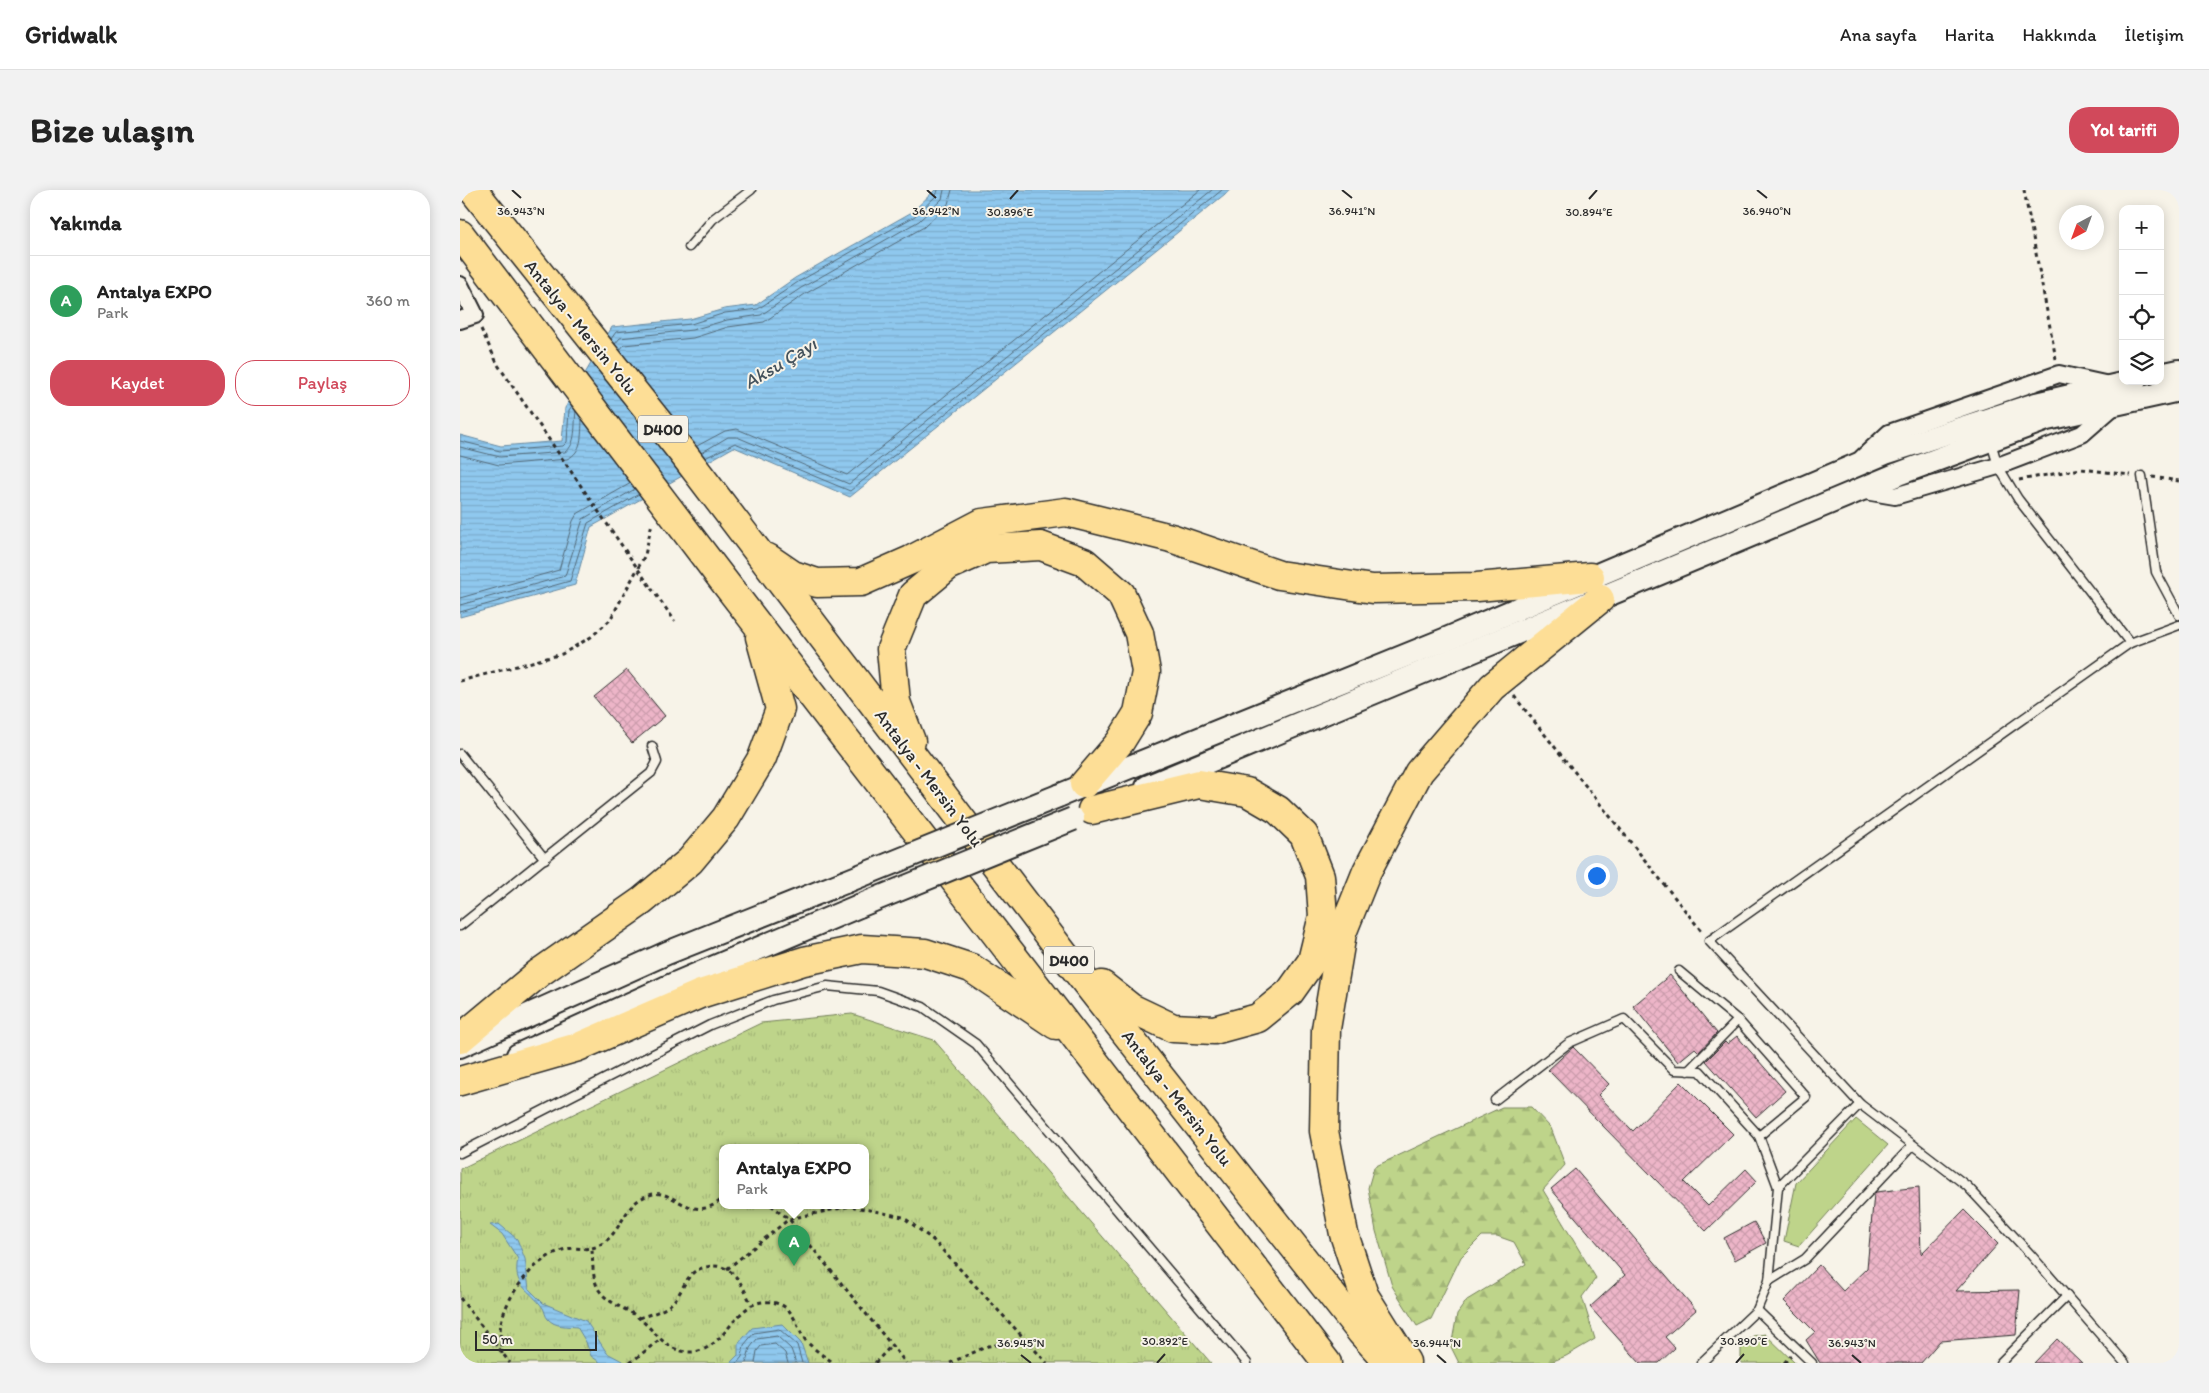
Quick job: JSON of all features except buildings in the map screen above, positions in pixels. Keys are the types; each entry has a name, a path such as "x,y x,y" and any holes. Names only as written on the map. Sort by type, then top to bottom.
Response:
{"highway":[{"name":"Antalya - Mersin Yolu","path":"473,190 682,452 1070,961 1361,1332 1389,1363"},
{"name":"D400","path":"460,234 716,571 1327,1363"},
{"path":"756,551 793,575 817,583 861,582 911,560 982,523 1066,512 1171,538 1279,575 1373,589 1477,587 1595,588"},
{"path":"921,768 896,702 891,649 913,595 948,566 986,548 1041,546 1084,562 1120,594 1139,633 1146,672 1138,713 1120,742 1084,784"},
{"path":"1407,1363 1364,1295 1344,1234 1324,1131 1326,1029 1342,933 1367,871 1419,772 1492,687 1595,588"},
{"path":"460,1039 538,972 649,896 690,861 726,818 762,758 780,708 757,624"},
{"path":"1070,961 1131,1008 1173,1028 1214,1030 1258,1018 1290,992 1312,961 1323,916 1320,876 1304,835 1278,810 1246,792 1199,784 1082,815"},
{"path":"460,1081 578,1047 700,994 804,960 862,949 925,953 971,968 1078,1040"}],"main road":[{"path":"2164,375 2179,371"},
{"path":"460,1081 664,988 1082,815 1595,588 1885,453 2036,404 2122,390 2179,390"},
{"path":"460,1046 667,953 1444,640 1595,588 1860,490 1985,421"}],"street":[{"path":"460,285 467,317"},
{"path":"1860,490 1895,496 1998,466 2082,434 2122,390 2058,374 1985,421"}],"lane":[{"path":"689,247 713,219 751,190"},
{"path":"1985,421 1998,466 2018,499 2130,643"},
{"path":"2142,476 2156,572 2179,615"},
{"path":"2172,603 2179,597"},
{"path":"2124,1363 2067,1296 1967,1186 1860,1104 1708,940 2130,643 2179,625"},
{"path":"460,926 651,772 657,762 652,746"},
{"path":"460,754 544,859"},
{"path":"1679,971 1738,1020 1806,1096 1759,1136"},
{"path":"460,1153 710,1025 773,1000 827,986 878,991 923,1007 976,1044 1247,1363"},
{"path":"1495,1100 1569,1043 1624,1019 1674,1070 1700,1071 1759,1136 1778,1187 1769,1281 1757,1310 1705,1362"},
{"path":"1688,1071 1738,1020"},
{"path":"1778,1187 1860,1104"},
{"path":"1769,1281 1805,1259 1914,1145"},
{"path":"2000,1363 2067,1296"},
{"path":"1757,1310 1812,1363"}],"path":[{"path":"2024,190 2058,374"},
{"path":"467,317 498,365 675,621"},
{"path":"2008,482 2081,468 2179,481"},
{"path":"460,681 562,654 591,637 610,620 645,555 652,520"},
{"path":"1503,678 1515,699 1708,940"},
{"path":"502,1354 500,1326 506,1304 535,1265 566,1250 592,1250 614,1232 630,1206 643,1197 656,1193 672,1199 686,1208 703,1208 719,1202"},
{"path":"776,1209 789,1219 906,1363"},
{"path":"727,1269 789,1219 836,1209"},
{"path":"864,1209 903,1217 933,1240 1047,1363"},
{"path":"592,1250 594,1277 600,1292 615,1304 639,1318 659,1340 673,1348 691,1352 704,1349 716,1341 740,1312 751,1304 763,1302 779,1304 789,1311 800,1326 806,1341 834,1363"},
{"path":"639,1318 659,1312 671,1304 694,1272 706,1267 717,1266 727,1269 739,1280 751,1304"},
{"path":"460,1298 510,1363"},
{"path":"630,1363 659,1340"},
{"path":"950,1363 988,1346 1025,1341"},
{"path":"875,1363 892,1345"},
{"path":"1040,1363 1041,1357"}],"green space":[{"path":"852,1014 934,1040 1211,1363 460,1363 460,1169 761,1023"},
{"path":"1502,1107 1531,1107 1551,1128 1565,1165 1543,1190 1596,1278 1582,1297 1595,1339 1566,1356 1548,1363 1459,1363 1451,1347 1457,1314 1467,1300 1526,1264 1514,1242 1497,1236 1482,1236 1461,1257 1431,1319 1417,1326 1392,1286 1376,1231 1368,1188 1374,1167"},
{"path":"1856,1119 1888,1145 1799,1246 1784,1241 1796,1183"},
{"path":"1765,1334 1795,1363 1741,1363 1741,1348 1753,1336"}],"water":[{"name":"Aksu Çayı","path":"935,190 1230,190 850,497 734,447 591,527 575,585 460,617 460,435 501,446 562,441 565,408 612,327 690,319 724,309 756,305 795,278 912,212"},
{"path":"499,1224 517,1239 525,1259 529,1289 543,1303 586,1321 607,1353 626,1363 601,1363 591,1356 586,1342 577,1327 558,1325 548,1319 538,1301 523,1286 517,1276 518,1259 502,1234 490,1225"},
{"path":"782,1324 801,1343 808,1363 730,1363 738,1355 738,1344 752,1328"}],"place":[{"name":"Antalya EXPO","path":"794,1266"}]}
